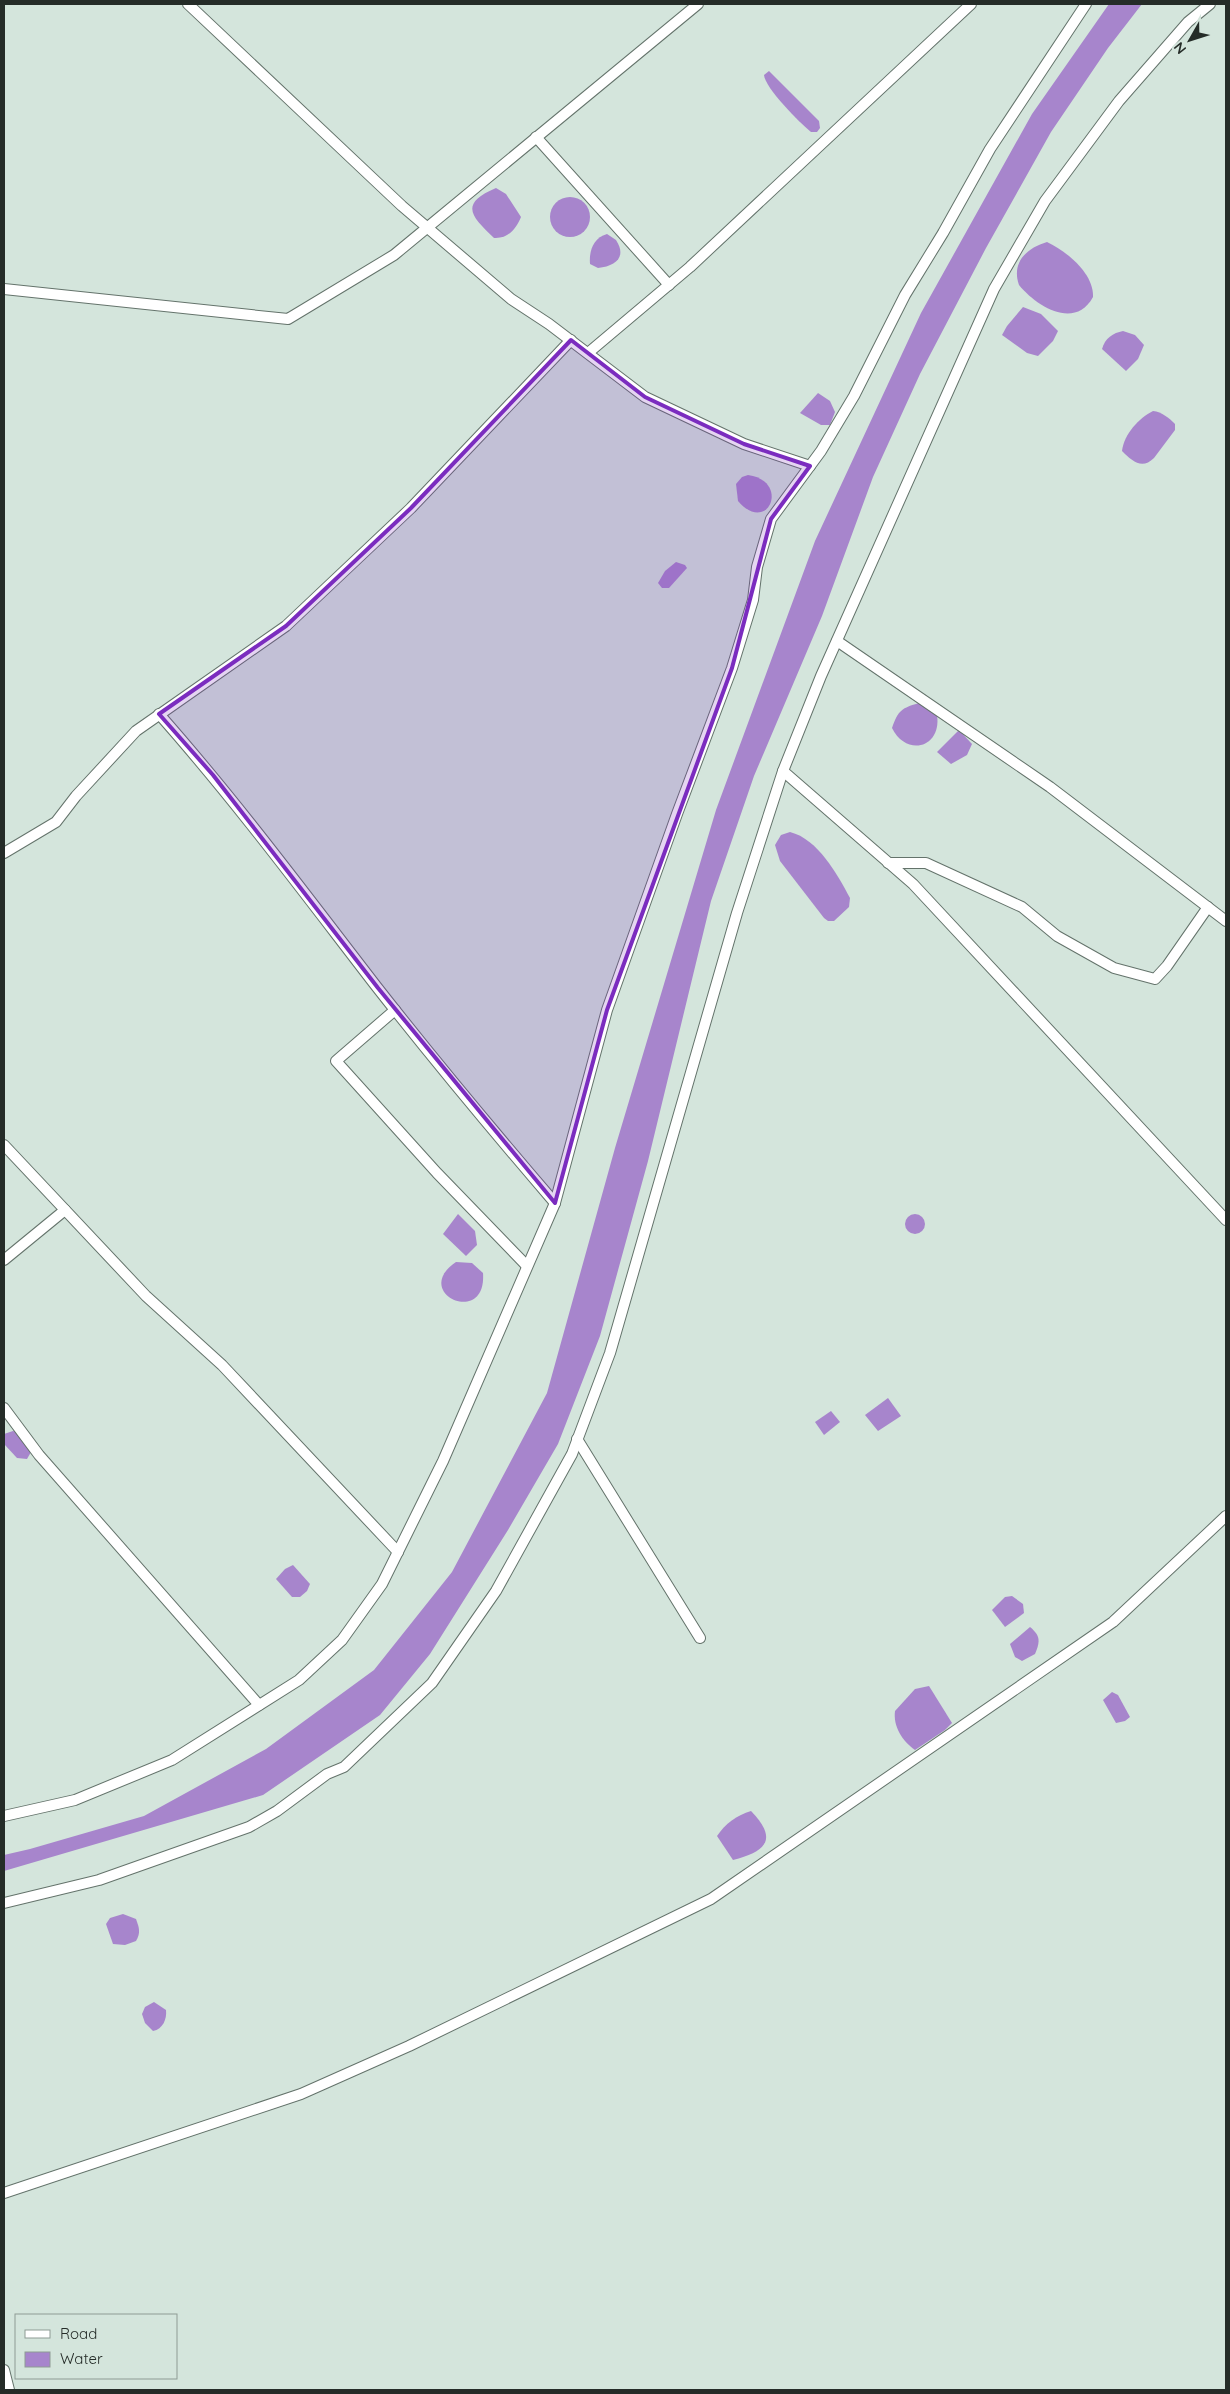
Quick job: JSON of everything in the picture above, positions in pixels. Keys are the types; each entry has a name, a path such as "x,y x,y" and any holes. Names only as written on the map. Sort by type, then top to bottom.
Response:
{"street":[{"path":"188,4 427,228 511,299 571,340 645,397 744,444 810,466"},
{"path":"4,289 288,319 394,255 698,4"},
{"path":"588,353 669,285 971,4"},
{"path":"4,1816 75,1800 172,1760 299,1680 342,1640 382,1584 443,1461 555,1203 607,1010 677,814 732,668 753,600 757,567 771,519 810,466 854,396 905,295 943,233 990,149 1086,4"},
{"path":"4,1903 99,1880 249,1827 277,1811 327,1774 344,1767 432,1683 496,1590 572,1454 610,1353 737,913 791,748 994,289 1044,201 1119,100 1188,22 1210,4"},
{"path":"536,137 669,285"},
{"path":"4,852 56,822 76,796 136,731 286,626 411,508 571,340"},
{"path":"837,641 1050,787 1226,921"},
{"path":"159,714 213,775 395,1010 555,1203"},
{"path":"783,771 913,884 1226,1220"},
{"path":"888,863 926,863 1022,907 1058,936 1114,968 1154,979 1166,966 1208,907"},
{"path":"395,1010 336,1061 437,1173 528,1266"},
{"path":"4,1145 146,1296 222,1365 398,1552"},
{"path":"4,1260 65,1210"},
{"path":"4,1408 38,1455 259,1705"},
{"path":"577,1439 700,1638"},
{"path":"4,2193 301,2094 409,2046 711,1899 1113,1622 1226,1516"},
{"path":"4,2370 9,2390"}],"highlighted area":[{"path":"571,340 645,397 744,444 810,466 771,519 732,668 607,1010 555,1203 378,988 213,775 159,714 286,626 411,508"}],"water":[{"path":"1109,4 1142,4 1108,48 1051,132 986,248 920,374 873,477 822,616 754,776 711,901 648,1161 600,1336 558,1444 508,1530 430,1654 380,1715 263,1795 4,1871 4,1855 144,1816 266,1749 374,1670 452,1572 547,1393 615,1148 716,810 815,541 921,313 1032,114"},
{"path":"769,71 819,121 820,128 817,132 811,132 806,128 776,96 764,75"},
{"path":"496,188 506,194 521,217 511,232 499,238 494,238 480,224 472,211 473,205 477,200"},
{"path":"574,197 581,200 587,206 590,217 589,225 581,234 574,237 566,237 559,234 551,225 550,213 553,206 562,198"},
{"path":"607,234 616,240 620,256 615,263 598,268 590,264 591,250 598,239"},
{"path":"1047,242 1078,264 1089,280 1093,297 1085,307 1076,312 1066,314 1056,312 1036,301 1019,285 1017,269 1022,257 1033,248"},
{"path":"1023,307 1041,314 1058,331 1053,341 1038,356 1027,353 1002,335"},
{"path":"1123,331 1135,335 1144,345 1138,359 1126,371 1102,349 1110,337"},
{"path":"818,393 830,401 835,412 830,425 821,425 800,413"},
{"path":"1153,411 1162,414 1175,424 1175,430 1150,462 1137,463 1122,451 1123,445 1133,427"},
{"path":"748,475 761,479 769,487 772,495 766,510 758,513 749,510 738,501 736,484 742,477"},
{"path":"676,562 685,565 687,568 669,588 662,588 658,583 665,571"},
{"path":"919,703 937,715 937,726 934,735 929,741 922,745 914,746 898,737 892,728 896,717 901,711 908,706"},
{"path":"959,730 972,744 967,755 951,764 937,752"},
{"path":"790,832 800,836 818,850 833,868 850,898 849,907 834,921 828,921 824,918 780,861 775,845 781,835"},
{"path":"458,1214 475,1231 477,1245 466,1256 443,1234"},
{"path":"915,1214 922,1217 925,1224 922,1231 915,1234 908,1231 905,1224 908,1217"},
{"path":"456,1262 472,1263 483,1273 481,1290 474,1299 464,1302 454,1300 445,1294 441,1285 444,1274"},
{"path":"888,1398 901,1416 878,1431 865,1415"},
{"path":"831,1411 840,1422 824,1435 815,1422"},
{"path":"13,1431 17,1432 31,1452 27,1459 17,1458 4,1444 4,1434"},
{"path":"293,1565 310,1584 307,1591 300,1597 292,1597 276,1579 285,1569"},
{"path":"1012,1596 1023,1604 1024,1613 1005,1627 992,1610 1005,1597"},
{"path":"1030,1627 1038,1636 1038,1646 1035,1654 1022,1661 1015,1657 1010,1644"},
{"path":"929,1686 952,1723 945,1730 915,1750 899,1733 895,1722 895,1711 915,1689"},
{"path":"1112,1692 1118,1695 1130,1717 1125,1721 1116,1723 1103,1700"},
{"path":"751,1811 764,1829 765,1843 754,1852 733,1860 717,1836 732,1820"},
{"path":"123,1914 136,1919 139,1935 136,1941 125,1945 113,1944 106,1924 110,1918"},
{"path":"154,2002 166,2010 166,2013 162,2026 153,2031 145,2023 142,2014 145,2007"}]}
